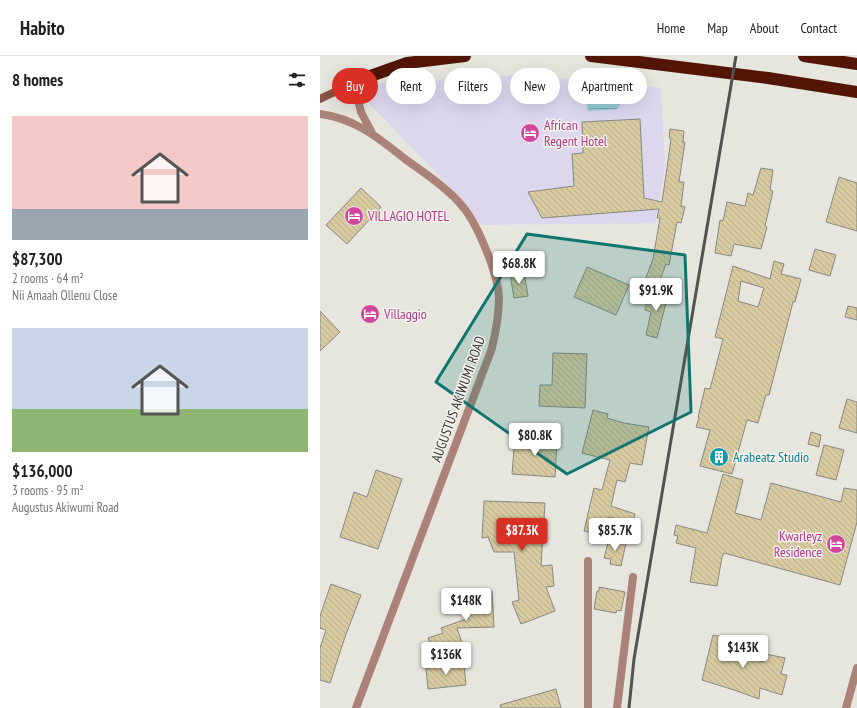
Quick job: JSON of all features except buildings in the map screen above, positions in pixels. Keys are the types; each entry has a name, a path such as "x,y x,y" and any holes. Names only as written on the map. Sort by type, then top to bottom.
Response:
{"highway":[{"path":"378,73 407,63 465,56"},
{"path":"591,56 768,78 857,92"},
{"path":"804,56 857,64"}],"street":[{"path":"320,99 332,93"},
{"name":"AUGUSTUS AKIWUMI ROAD","path":"359,104 361,112 372,133"},
{"name":"AUGUSTUS AKIWUMI ROAD","path":"320,114 344,119 372,133 437,182 463,207 481,237 499,296 498,325 492,348 356,708"},
{"path":"588,561 588,708"},
{"path":"617,708 633,577"},
{"path":"846,708 856,679 857,668"}],"highlighted area":[{"path":"527,234 685,255 691,412 567,474 436,382"}],"shaded area":[{"name":"African Regent Hotel","path":"502,76 510,76 510,104 560,104 560,78 568,79 568,104 647,104 647,87 661,88 665,167 655,223 481,225 451,188 370,104 378,104 378,86 381,83 386,83 386,104 436,104 436,80 444,79 444,104 502,104"}],"water":[{"path":"587,104 621,104 617,109 588,111"}],"railway":[{"path":"629,708 634,659 736,56"}],"place":[{"name":"African Regent Hotel","path":"530,133"},
{"name":"VILLAGIO HOTEL","path":"354,216"},
{"name":"Villaggio","path":"370,314"},
{"name":"Arabeatz Studio","path":"719,457"},
{"name":"Kwarleyz Residence","path":"836,544"}]}
